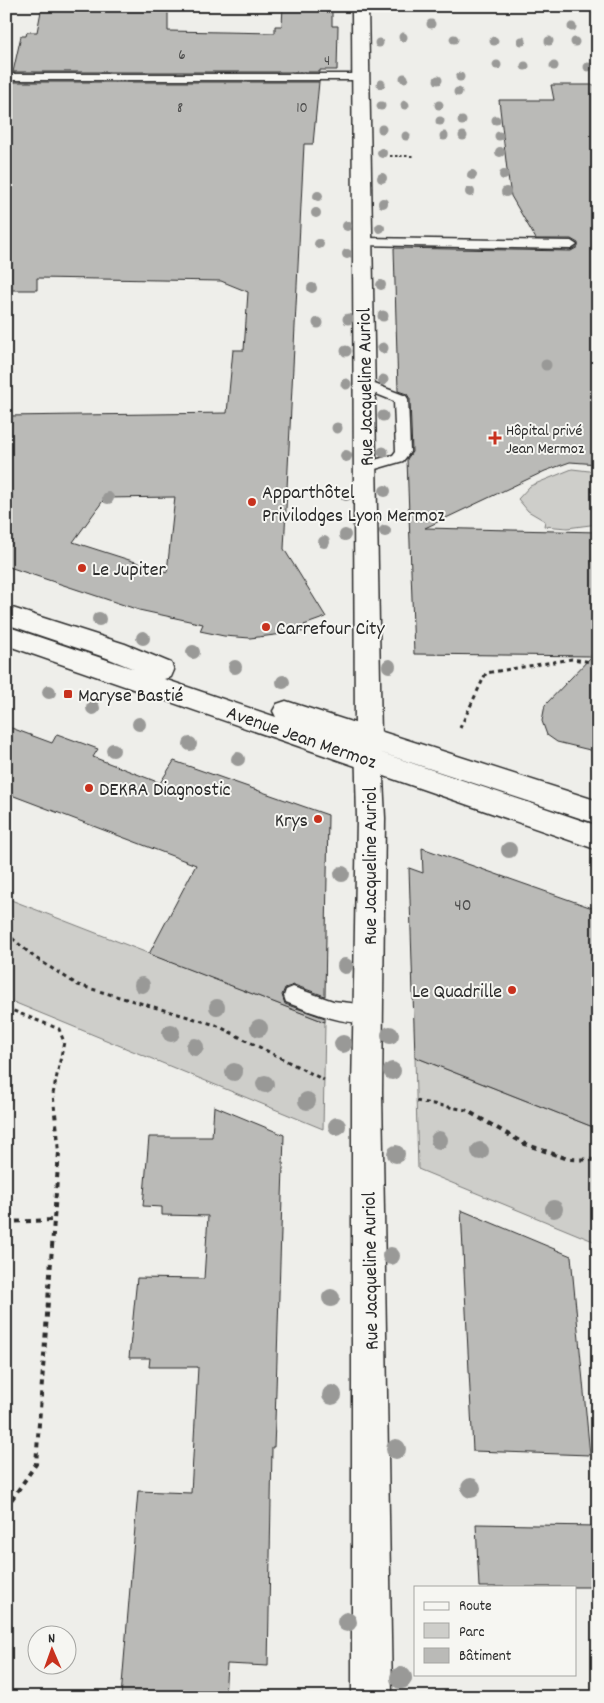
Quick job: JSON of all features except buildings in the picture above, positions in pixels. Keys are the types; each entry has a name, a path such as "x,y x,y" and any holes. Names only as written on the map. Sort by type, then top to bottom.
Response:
{"street":[{"name":"Rue Jacqueline Auriol","path":"360,6 368,748 371,818 367,1092 372,1697"},
{"path":"592,6 598,7"},
{"name":"Avenue Jean Mermoz","path":"6,615 116,651 163,671 368,748 598,838"},
{"name":"Avenue Jean Mermoz","path":"6,635 368,748 598,813"}],"lane":[{"path":"6,77 361,77"},
{"path":"363,242 571,245"},
{"path":"364,384 400,399 403,452 398,458 365,468"},
{"path":"292,996 333,1010 368,1014"}],"path":[{"path":"382,156 415,156"},
{"path":"460,728 486,672 572,659 598,663"},
{"path":"6,933 34,958 78,985 216,1025 324,1080"},
{"path":"6,1008 59,1029 64,1042 54,1094 59,1152 36,1464 6,1508"},
{"path":"416,1101 466,1110 525,1144 568,1159 598,1160"},
{"path":"6,1222 54,1220"}],"green space":[{"path":"572,469 598,472 598,524 567,528 544,526 545,521 528,511 518,499 530,486"},
{"path":"6,898 325,1022 323,1129 6,999"},
{"path":"415,1057 598,1129 598,1243 418,1169"}],"place":[{"name":"Hôpital privé Jean Mermoz","path":"495,438"},
{"name":"Apparthôtel Privilodges Lyon Mermoz","path":"252,502"},
{"name":"Le Jupiter","path":"82,568"},
{"name":"Carrefour City","path":"266,627"},
{"name":"Maryse Bastié","path":"68,694"},
{"name":"DEKRA Diagnostic","path":"89,788"},
{"name":"Krys","path":"318,819"},
{"name":"Le Quadrille","path":"512,990"}]}
